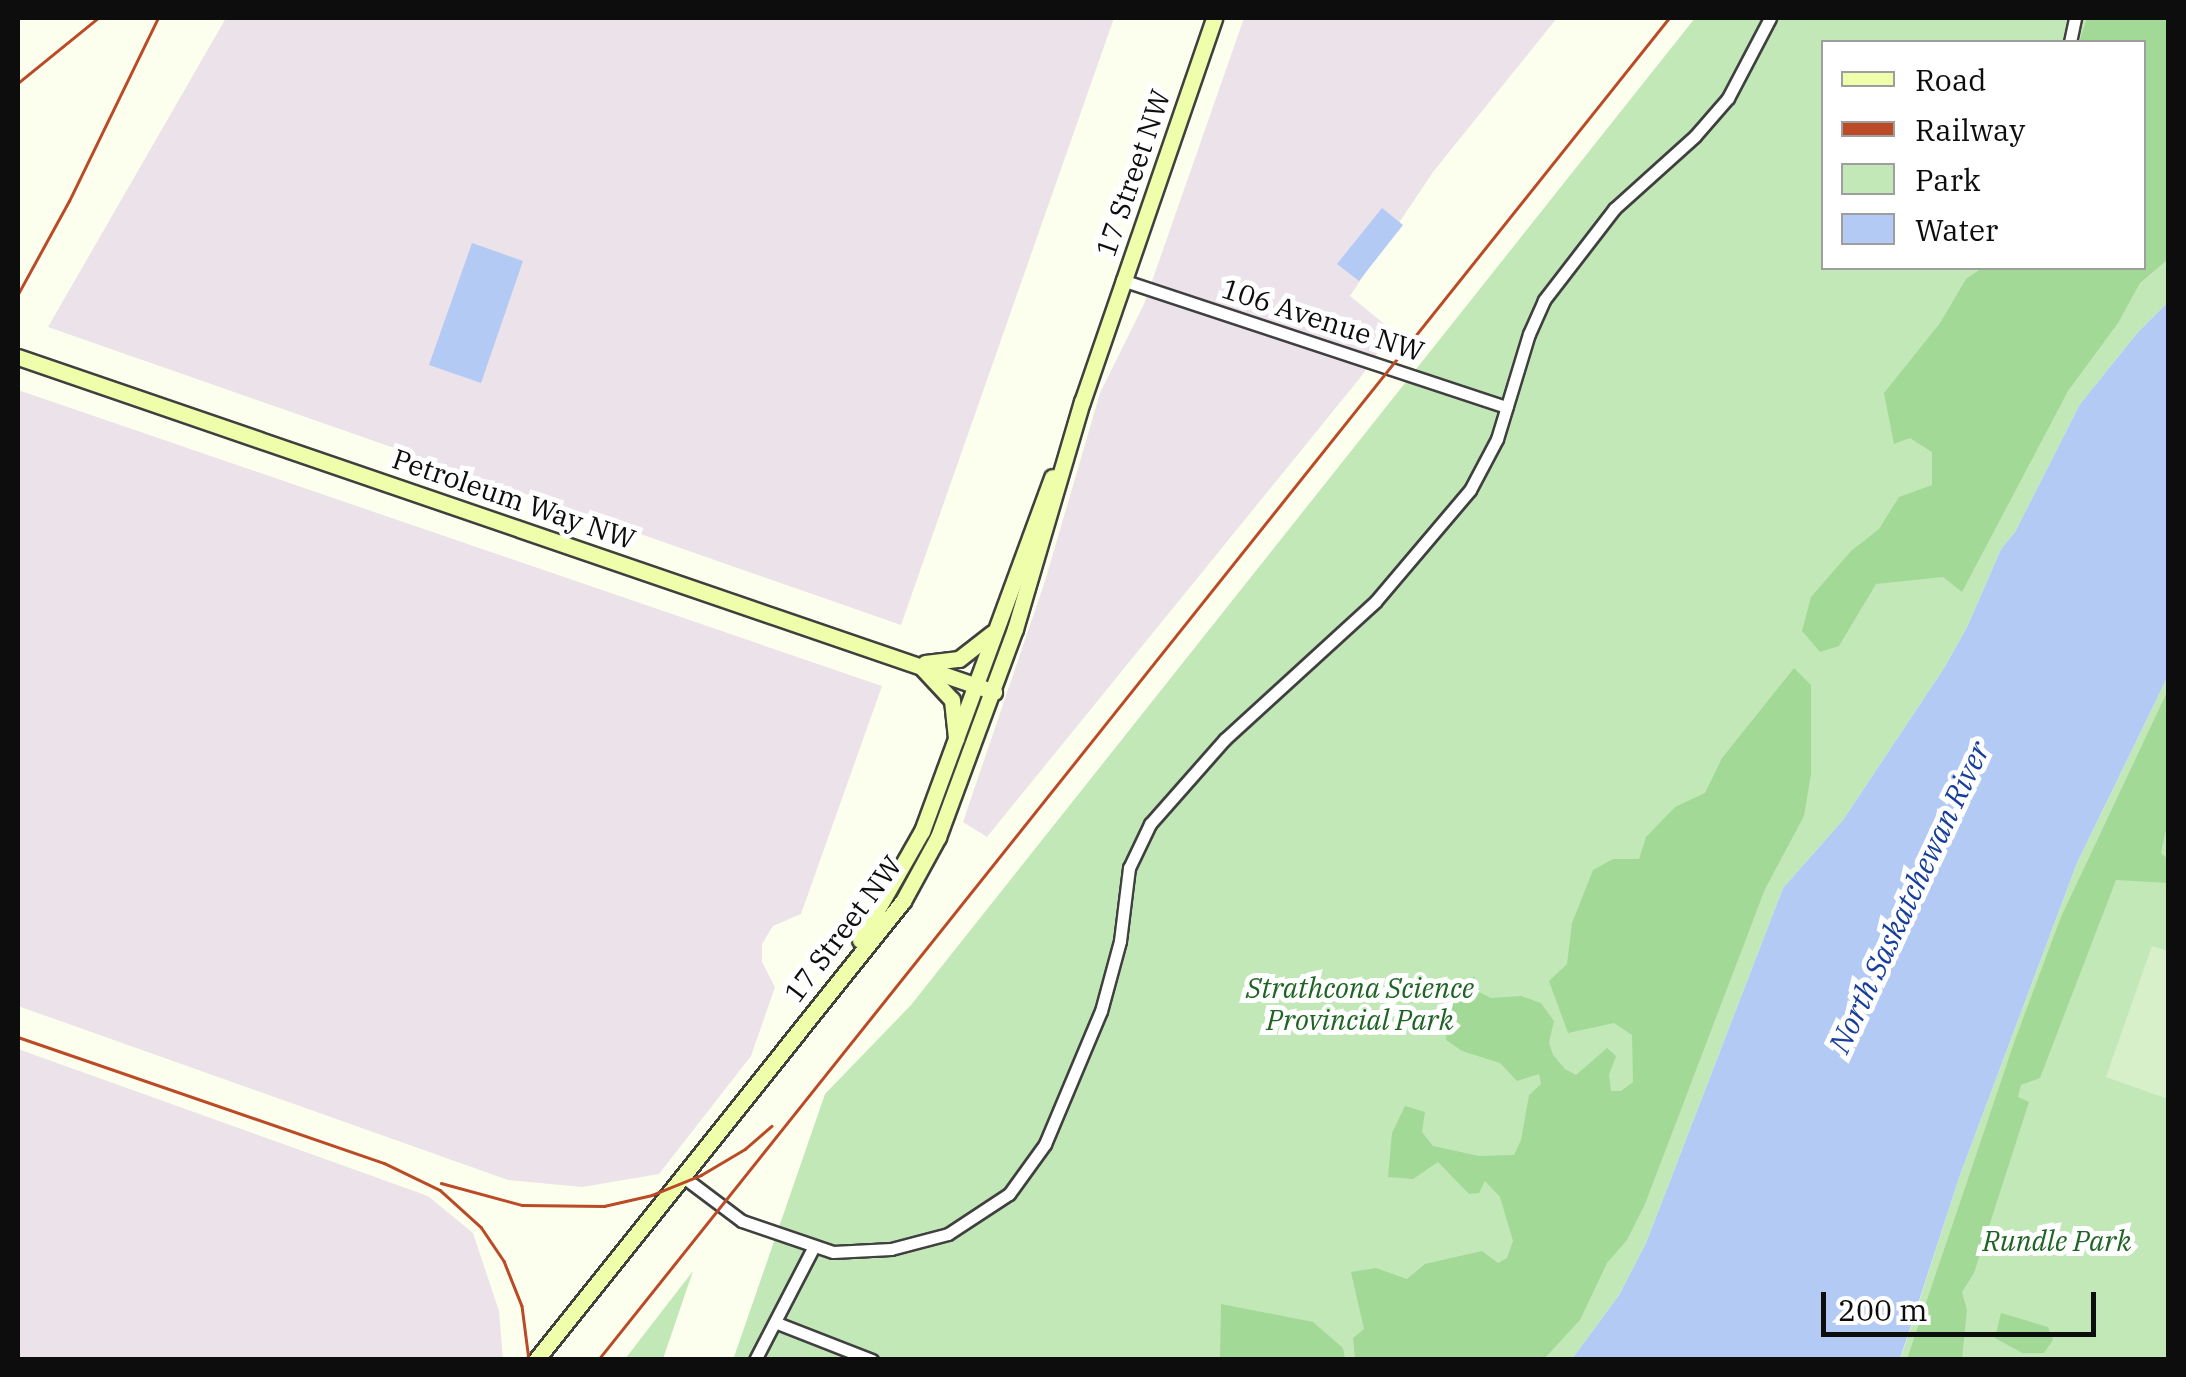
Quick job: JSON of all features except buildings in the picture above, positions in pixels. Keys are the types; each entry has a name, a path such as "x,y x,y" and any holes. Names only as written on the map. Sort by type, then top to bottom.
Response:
{"main road":[{"name":"17 Street NW","path":"536,1360 902,901 938,837 1122,280 1214,18"},
{"name":"Petroleum Way NW","path":"18,357 986,689"},
{"name":"17 Street NW","path":"824,998 889,894 986,689 998,627 1082,402"},
{"path":"916,663 959,660 998,627"},
{"path":"916,663 952,700 956,750"}],"street":[{"path":"682,1176 742,1221 812,1248 873,1251 948,1234 988,1211 1024,1176 1045,1144 1102,1010 1120,942 1129,868 1150,824 1225,738 1414,560 1470,490 1497,439 1544,300 1614,210 1696,136 1728,98 1770,18"},
{"name":"106 Avenue NW","path":"1122,280 1507,407"},
{"path":"755,1360 812,1248"},
{"path":"776,1323 872,1360"}],"shaded area":[{"path":"226,18 1114,18 901,625 48,327"},
{"path":"1244,18 1557,18 1433,172 1350,296 1393,331 1360,378 987,837 963,822 1045,581 1100,393 1144,304"},
{"path":"18,390 882,686 801,914 773,926 762,944 762,962 775,987 751,1056 659,1174 582,1187 508,1180 18,1006"},
{"path":"18,1049 428,1196 473,1233 499,1311 503,1359 18,1359"}],"green space":[{"name":"Strathcona Science Provincial Park","path":"1695,18 2168,18 2168,302 2138,332 2080,404 2015,532 2001,549 1967,627 1944,668 1843,820 1783,888 1646,1243 1619,1295 1572,1359 733,1360 825,1094 911,1005"},
{"path":"2087,18 2168,18 2168,259 2140,283 2118,323 2068,391 1962,592 1943,577 1876,584 1839,646 1820,652 1802,631 1811,597 1851,551 1879,529 1899,497 1932,485 1932,452 1910,438 1894,444 1884,393 1940,323 1966,279 1979,270 2146,270 2146,40 2080,40"},
{"path":"1794,668 1811,685 1811,774 1804,816 1765,889 1645,1204 1627,1240 1607,1263 1580,1320 1544,1359 1355,1359 1353,1338 1364,1329 1351,1272 1376,1268 1407,1279 1425,1264 1482,1251 1498,1263 1507,1258 1513,1241 1500,1197 1485,1181 1479,1193 1469,1194 1438,1162 1413,1179 1388,1177 1392,1133 1405,1106 1425,1112 1422,1132 1433,1146 1479,1156 1514,1155 1521,1140 1529,1095 1541,1084 1539,1074 1517,1081 1500,1063 1462,1051 1446,1040 1452,1000 1474,976 1477,991 1491,998 1521,996 1541,1003 1554,1021 1549,1042 1553,1055 1565,1069 1576,1075 1607,1048 1616,1056 1609,1075 1611,1091 1621,1091 1633,1082 1632,1035 1614,1023 1568,1033 1549,981 1567,964 1572,923 1593,870 1613,859 1639,859 1646,837 1675,807 1705,793 1722,758"},
{"name":"Rundle Park","path":"2168,676 2168,1359 1900,1360 1960,1175 2077,863"},
{"path":"2168,690 2168,821 2161,853 2168,859 2168,883 2116,880 2040,1078 2021,1085 2018,1097 2029,1102 1974,1273 1962,1292 1967,1310 1962,1359 1907,1359 2061,917"},
{"path":"2152,946 2168,951 2168,1099 2106,1077"},
{"path":"693,1271 663,1359 625,1359"},
{"path":"1221,1304 1313,1322 1343,1348 1345,1359 1220,1359"},
{"path":"2001,1313 2048,1327 2053,1340 2044,1353 2022,1353 1995,1338"}],"water":[{"path":"1382,208 1403,225 1359,281 1337,264"},
{"path":"472,243 523,261 481,383 429,365"},
{"name":"North Saskatchewan River","path":"2168,302 2168,676 2077,863 1960,1175 1900,1359 1572,1359 1619,1295 1646,1243 1783,888 1843,820 1944,668 1967,627 2001,549 2015,532 2080,404 2138,332"}],"railway":[{"path":"18,83 98,18"},
{"path":"18,294 69,201 158,18"},
{"path":"598,1360 1669,18"},
{"path":"18,1037 384,1163 440,1190 481,1227 504,1261 522,1306 529,1360"},
{"path":"441,1183 522,1205 604,1206 652,1195 701,1175 745,1149 771,1126"}]}
